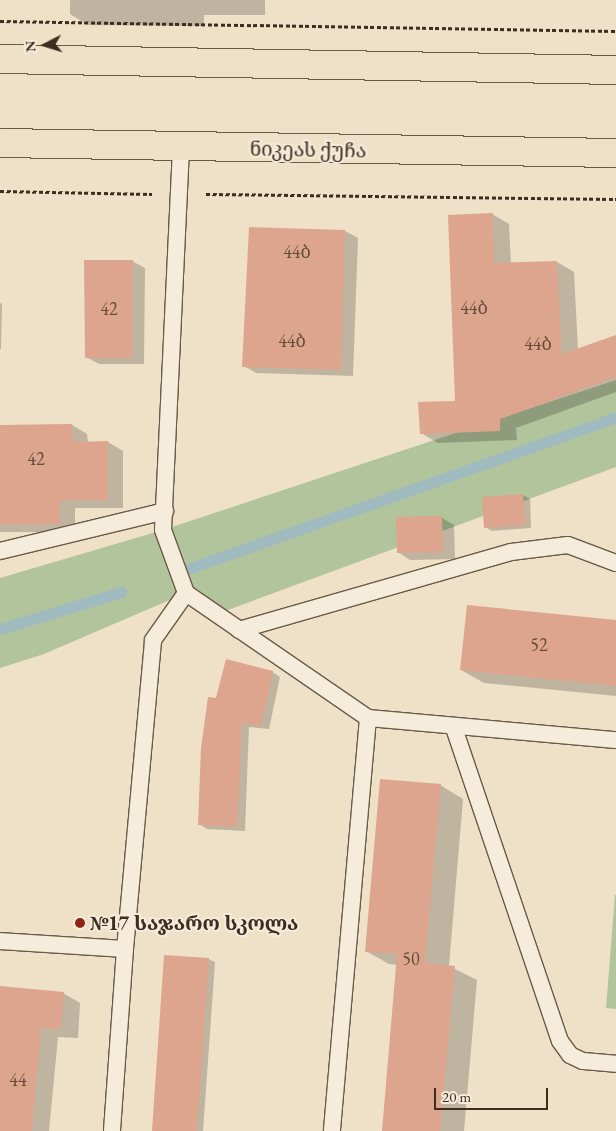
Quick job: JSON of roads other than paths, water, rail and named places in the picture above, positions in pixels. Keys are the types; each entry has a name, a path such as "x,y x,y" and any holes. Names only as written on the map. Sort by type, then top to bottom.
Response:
{"main road":[{"path":"0,59 616,70"},
{"name":"ნიკეას ქუჩა","path":"0,143 181,148 616,153"}],"lane":[{"path":"181,148 163,530 186,593 368,718 454,728 616,740"},
{"path":"0,551 165,511"},
{"path":"239,630 511,552 568,545 616,564"},
{"path":"112,1131 125,950 153,640 186,593"},
{"path":"332,1131 368,718"},
{"path":"454,728 560,1041 570,1055 583,1061 616,1064"},
{"path":"0,941 125,950"}],"waterway":[{"path":"182,571 616,417"},
{"path":"0,629 121,592"}],"place":[{"name":"№17 საჯარო სკოლა","path":"80,923"}]}
